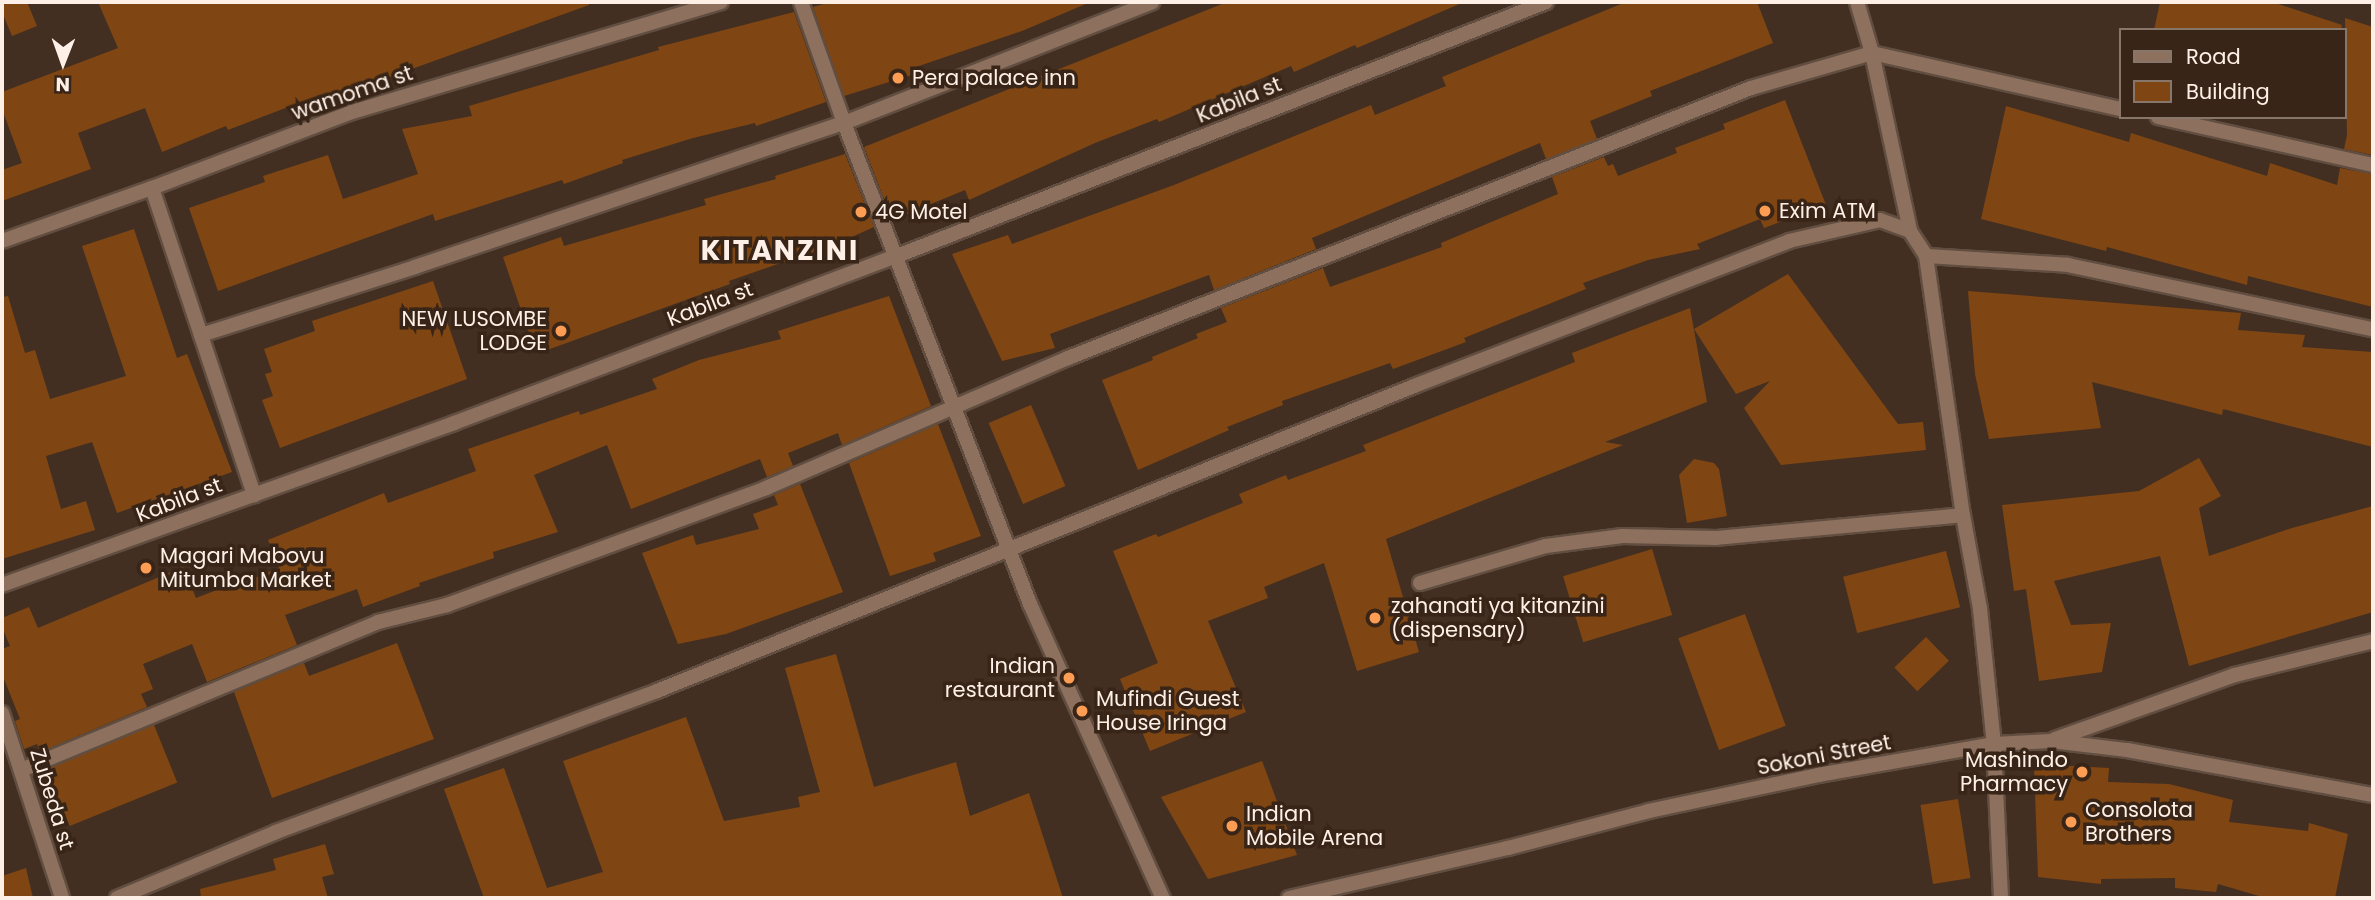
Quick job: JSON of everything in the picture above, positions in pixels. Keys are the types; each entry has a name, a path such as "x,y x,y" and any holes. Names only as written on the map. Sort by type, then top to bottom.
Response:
{"street":[{"name":"wamoma st","path":"2,240 152,188 352,112 721,2"},
{"path":"801,2 844,123 1030,604 1163,898"},
{"path":"201,335 844,123 1152,2"},
{"name":"Kabila st","path":"2,585 454,423 897,256 1546,2"},
{"path":"1857,2 1872,53 1910,232 1926,256 1963,515 1980,609 1994,744 2001,898"},
{"path":"21,770 378,622 447,605 766,488 1068,358 1751,88 1872,53 2120,109"},
{"path":"2167,119 2373,166"},
{"path":"152,188 254,495"},
{"path":"117,898 275,832 657,691 1414,386 1789,241 1880,220 1910,232"},
{"path":"1926,256 2068,265 2373,329"},
{"path":"1420,583 1546,546 1622,536 1716,537 1963,515"},
{"path":"2051,741 2235,675 2373,641"},
{"name":"Zubeda st","path":"2,713 62,898"},
{"name":"Sokoni Street","path":"1289,898 1507,848 1649,811 1818,775 1994,744 2051,741 2127,750 2373,795"}],"building":[{"path":"2,2 27,2 37,26 12,36 2,12"},
{"path":"98,2 588,2 589,5 373,83 372,79 303,105 301,102 228,130 226,126 162,152 145,108 78,133 91,169 2,201 2,170 22,163 2,109 2,92 118,48"},
{"path":"831,2 1088,3 1022,31 913,68 915,74 844,96 813,7"},
{"path":"1227,2 1464,2 1357,48 1355,45 1294,72 1291,66 1159,122 1157,119 1095,143 969,200 965,190 892,220 864,147"},
{"path":"1626,2 1757,2 1773,43 1650,91 1652,96 1590,121 1597,139 1546,159 1540,143 1312,238 1316,249 1214,290 1209,275 1050,334 1055,348 1002,361 952,254 1008,235 1012,244 1174,185 1371,105 1375,115 1446,86 1442,77"},
{"path":"2160,2 2272,2 2342,25 2341,28 2154,28"},
{"path":"794,12 826,102 756,126 755,123 693,138 622,160 623,163 564,184 562,180 435,221 433,214 218,291 189,208 265,182 263,176 328,155 343,199 418,174 402,129 472,116 469,106 659,50 658,47"},
{"path":"2345,18 2373,27 2373,155 2344,149 2347,135"},
{"path":"1785,100 1826,205 1764,228 1760,219 1697,244 1700,249 1648,260 1583,283 1586,289 1464,338 1466,342 1393,369 1390,363 1282,401 1283,405 1227,427 1229,430 1138,470 1102,380 1153,360 1152,357 1198,338 1196,334 1227,322 1221,308 1323,268 1330,287 1442,247 1441,243 1558,194 1552,177 1604,157 1608,166 1613,164 1618,176 1677,153 1675,148 1725,129 1723,124"},
{"path":"2006,106 2129,142 2131,133 2267,176 2270,163 2337,185 2340,168 2373,174 2373,307 2248,276 2247,285 2107,247 2106,251 1981,219"},
{"path":"845,154 874,227 805,258 804,255 729,281 730,284 536,354 503,257 561,237 564,246 706,205 704,199 776,179 775,176"},
{"path":"134,229 177,358 187,354 232,472 117,513 92,442 46,456 61,509 86,501 95,530 2,559 2,297 8,296 25,353 35,350 50,399 126,376 82,246"},
{"path":"1788,274 1898,424 1923,422 1926,450 1781,465 1744,408 1770,381 1736,394 1694,329"},
{"path":"433,281 467,379 280,448 262,400 273,396 265,374 272,372 264,349 315,331 312,321"},
{"path":"1968,291 2241,313 2238,330 2305,335 2302,347 2373,352 2373,447 2223,409 2222,415 2092,382 2101,428 1989,439 1975,374"},
{"path":"889,296 931,406 842,445 838,433 788,453 793,466 767,477 760,459 631,509 607,445 534,475 558,532 493,552 494,558 419,583 420,586 363,607 357,589 285,615 297,645 207,682 192,644 143,664 153,689 141,694 147,707 40,752 37,744 24,749 15,721 20,719 2,674 2,649 10,646 2,627 2,618 29,607 38,628 183,567 196,598 222,588 223,591 279,568 268,540 384,493 388,503 476,471 468,449 579,411 580,415 657,389 652,379 699,360 781,339 778,331"},
{"path":"1690,308 1707,402 1605,442 1623,445 1386,539 1419,652 1357,671 1324,563 1264,587 1268,598 1208,621 1246,712 1150,751 1120,679 1158,663 1113,551 1156,534 1158,537 1243,503 1239,494 1286,475 1288,480 1366,451 1363,445 1575,362 1572,353"},
{"path":"1031,405 1065,486 1023,504 989,423"},
{"path":"938,424 981,536 933,553 936,561 890,576 849,463"},
{"path":"2199,458 2221,496 2199,508 2209,556 2292,528 2373,506 2373,612 2189,666 2160,556 2054,581 2071,625 2111,623 2102,672 2039,681 2026,589 2014,591 2002,505 2139,491"},
{"path":"1694,459 1714,463 1719,469 1727,516 1687,523 1679,475"},
{"path":"800,484 843,592 726,634 678,644 642,553 693,535 696,545 759,529 753,514 778,505 774,495"},
{"path":"1652,549 1672,615 1583,642 1563,576"},
{"path":"1946,551 1960,607 1857,633 1843,577"},
{"path":"1745,614 1786,726 1719,750 1678,638"},
{"path":"1926,637 1949,661 1917,691 1894,668"},
{"path":"397,643 434,739 272,798 234,692 304,663 309,676"},
{"path":"836,654 874,787 956,762 970,816 1029,793 1063,898 484,898 444,789 504,768 547,888 603,872 563,761 686,717 724,821 800,807 798,797 820,792 785,668"},
{"path":"154,725 177,782 70,826 46,768"},
{"name":"Indian Mobile Arena","path":"1262,761 1297,855 1208,879 1161,797"},
{"path":"2034,764 2109,768 2108,782 2169,784 2233,800 2229,822 2308,831 2309,823 2348,834 2335,898 2266,898 2218,884 2216,892 2175,888 2175,878 2101,879 2101,884 2038,877"},
{"path":"1958,799 1971,878 1933,884 1920,805"},
{"path":"325,844 334,874 322,877 328,898 201,898 200,889 276,870 273,859"},
{"path":"26,868 33,898 2,898 2,876"}],"place":[{"name":"Pera palace inn","path":"898,78"},
{"name":"Exim ATM","path":"1765,211"},
{"name":"4G Motel","path":"861,212"},
{"name":"NEW LUSOMBE LODGE","path":"561,331"},
{"name":"Magari Mabovu Mitumba Market","path":"146,568"},
{"name":"zahanati ya kitanzini (dispensary)","path":"1375,618"},
{"name":"Indian restaurant","path":"1069,678"},
{"name":"Mufindi Guest House Iringa","path":"1082,711"},
{"name":"Mashindo Pharmacy","path":"2082,772"},
{"name":"Consolota Brothers","path":"2071,822"},
{"name":"Indian Mobile Arena","path":"1232,826"}],"district":[{"name":"KITANZINI","path":"780,251"}]}
